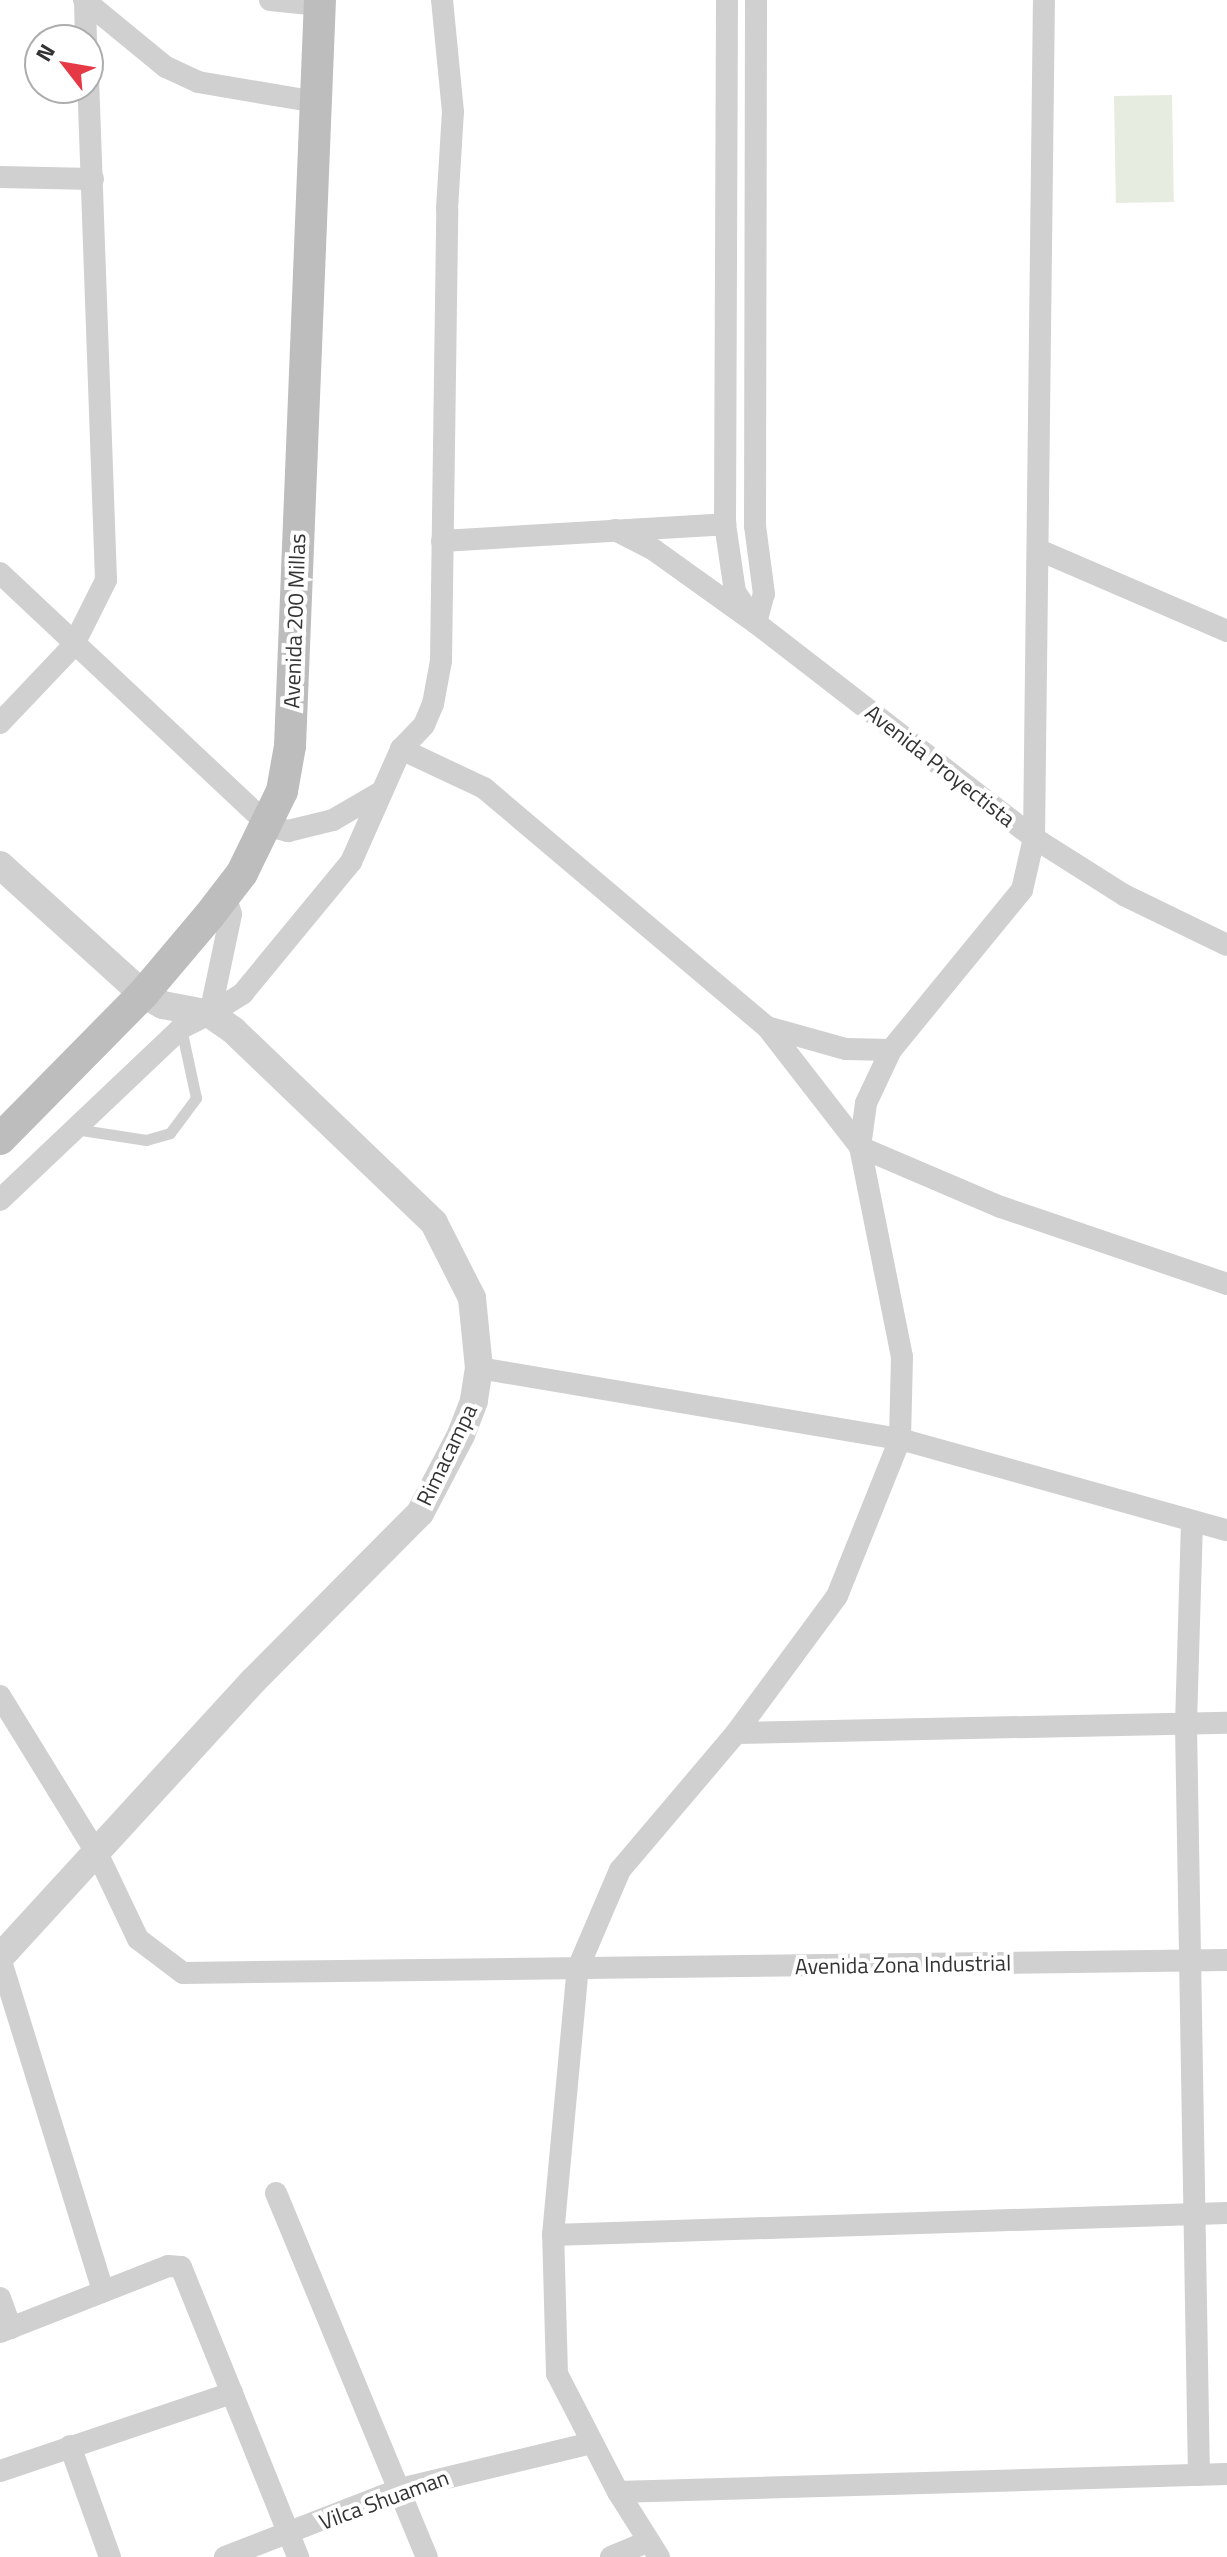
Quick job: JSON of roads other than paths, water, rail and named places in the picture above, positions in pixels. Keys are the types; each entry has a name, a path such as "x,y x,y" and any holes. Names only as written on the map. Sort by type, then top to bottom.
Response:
{"main road":[{"name":"Avenida 200 Millas","path":"0,1139 143,994 225,895 269,826 290,746 320,3"}],"street":[{"path":"84,0 85,24"},
{"path":"84,0 166,67 198,82 316,102"},
{"path":"270,0 320,3"},
{"path":"0,1200 181,1028 243,993 319,906 351,862 401,749 424,725 433,704 441,661 453,112 442,0"},
{"name":"Avenida Proyectista","path":"727,0 725,524 735,592 756,623 1034,838 1124,895 1227,945"},
{"path":"615,530 654,550 756,623 764,594 755,526 756,0"},
{"path":"611,2557 654,2549 618,2492 557,2374 553,2235 578,1968 620,1870 736,1733 837,1596 900,1439 902,1357 860,1147 866,1103 891,1050 1022,890 1034,838 1044,0"},
{"path":"0,723 73,646 106,580 89,104"},
{"path":"0,177 93,179"},
{"path":"442,541 725,524"},
{"path":"1039,550 1227,631"},
{"path":"0,573 73,646 269,826 288,831 321,824 381,792"},
{"path":"401,749 484,788 767,1027 860,1147 1001,1207 1227,1284"},
{"path":"0,865 143,994"},
{"path":"210,1014 231,914 225,895"},
{"name":"Rimacampa","path":"0,1958 98,1855 254,1680 420,1513 461,1435 474,1401 479,1368 472,1298 434,1223 243,1039 210,1014 163,1005 143,994"},
{"path":"767,1027 846,1049 891,1050"},
{"path":"479,1368 900,1439 1227,1530"},
{"path":"1192,1522 1186,1725 1199,2475"},
{"name":"Avenida Zona Industrial","path":"0,1696 98,1855 138,1939 183,1973 1227,1960"},
{"path":"736,1733 1227,1723"},
{"path":"0,1958 103,2291"},
{"path":"276,2193 427,2557"},
{"path":"553,2235 1227,2213"},
{"path":"0,2298 6,2330 168,2266 181,2267 298,2557"},
{"path":"0,2471 232,2393"},
{"name":"Vilca Shuaman","path":"225,2557 290,2535 400,2489 592,2443"},
{"path":"70,2446 110,2557"},
{"path":"618,2492 1227,2474"}],"lane":[{"path":"74,1129 146,1140 170,1133 196,1098 181,1028"}]}
